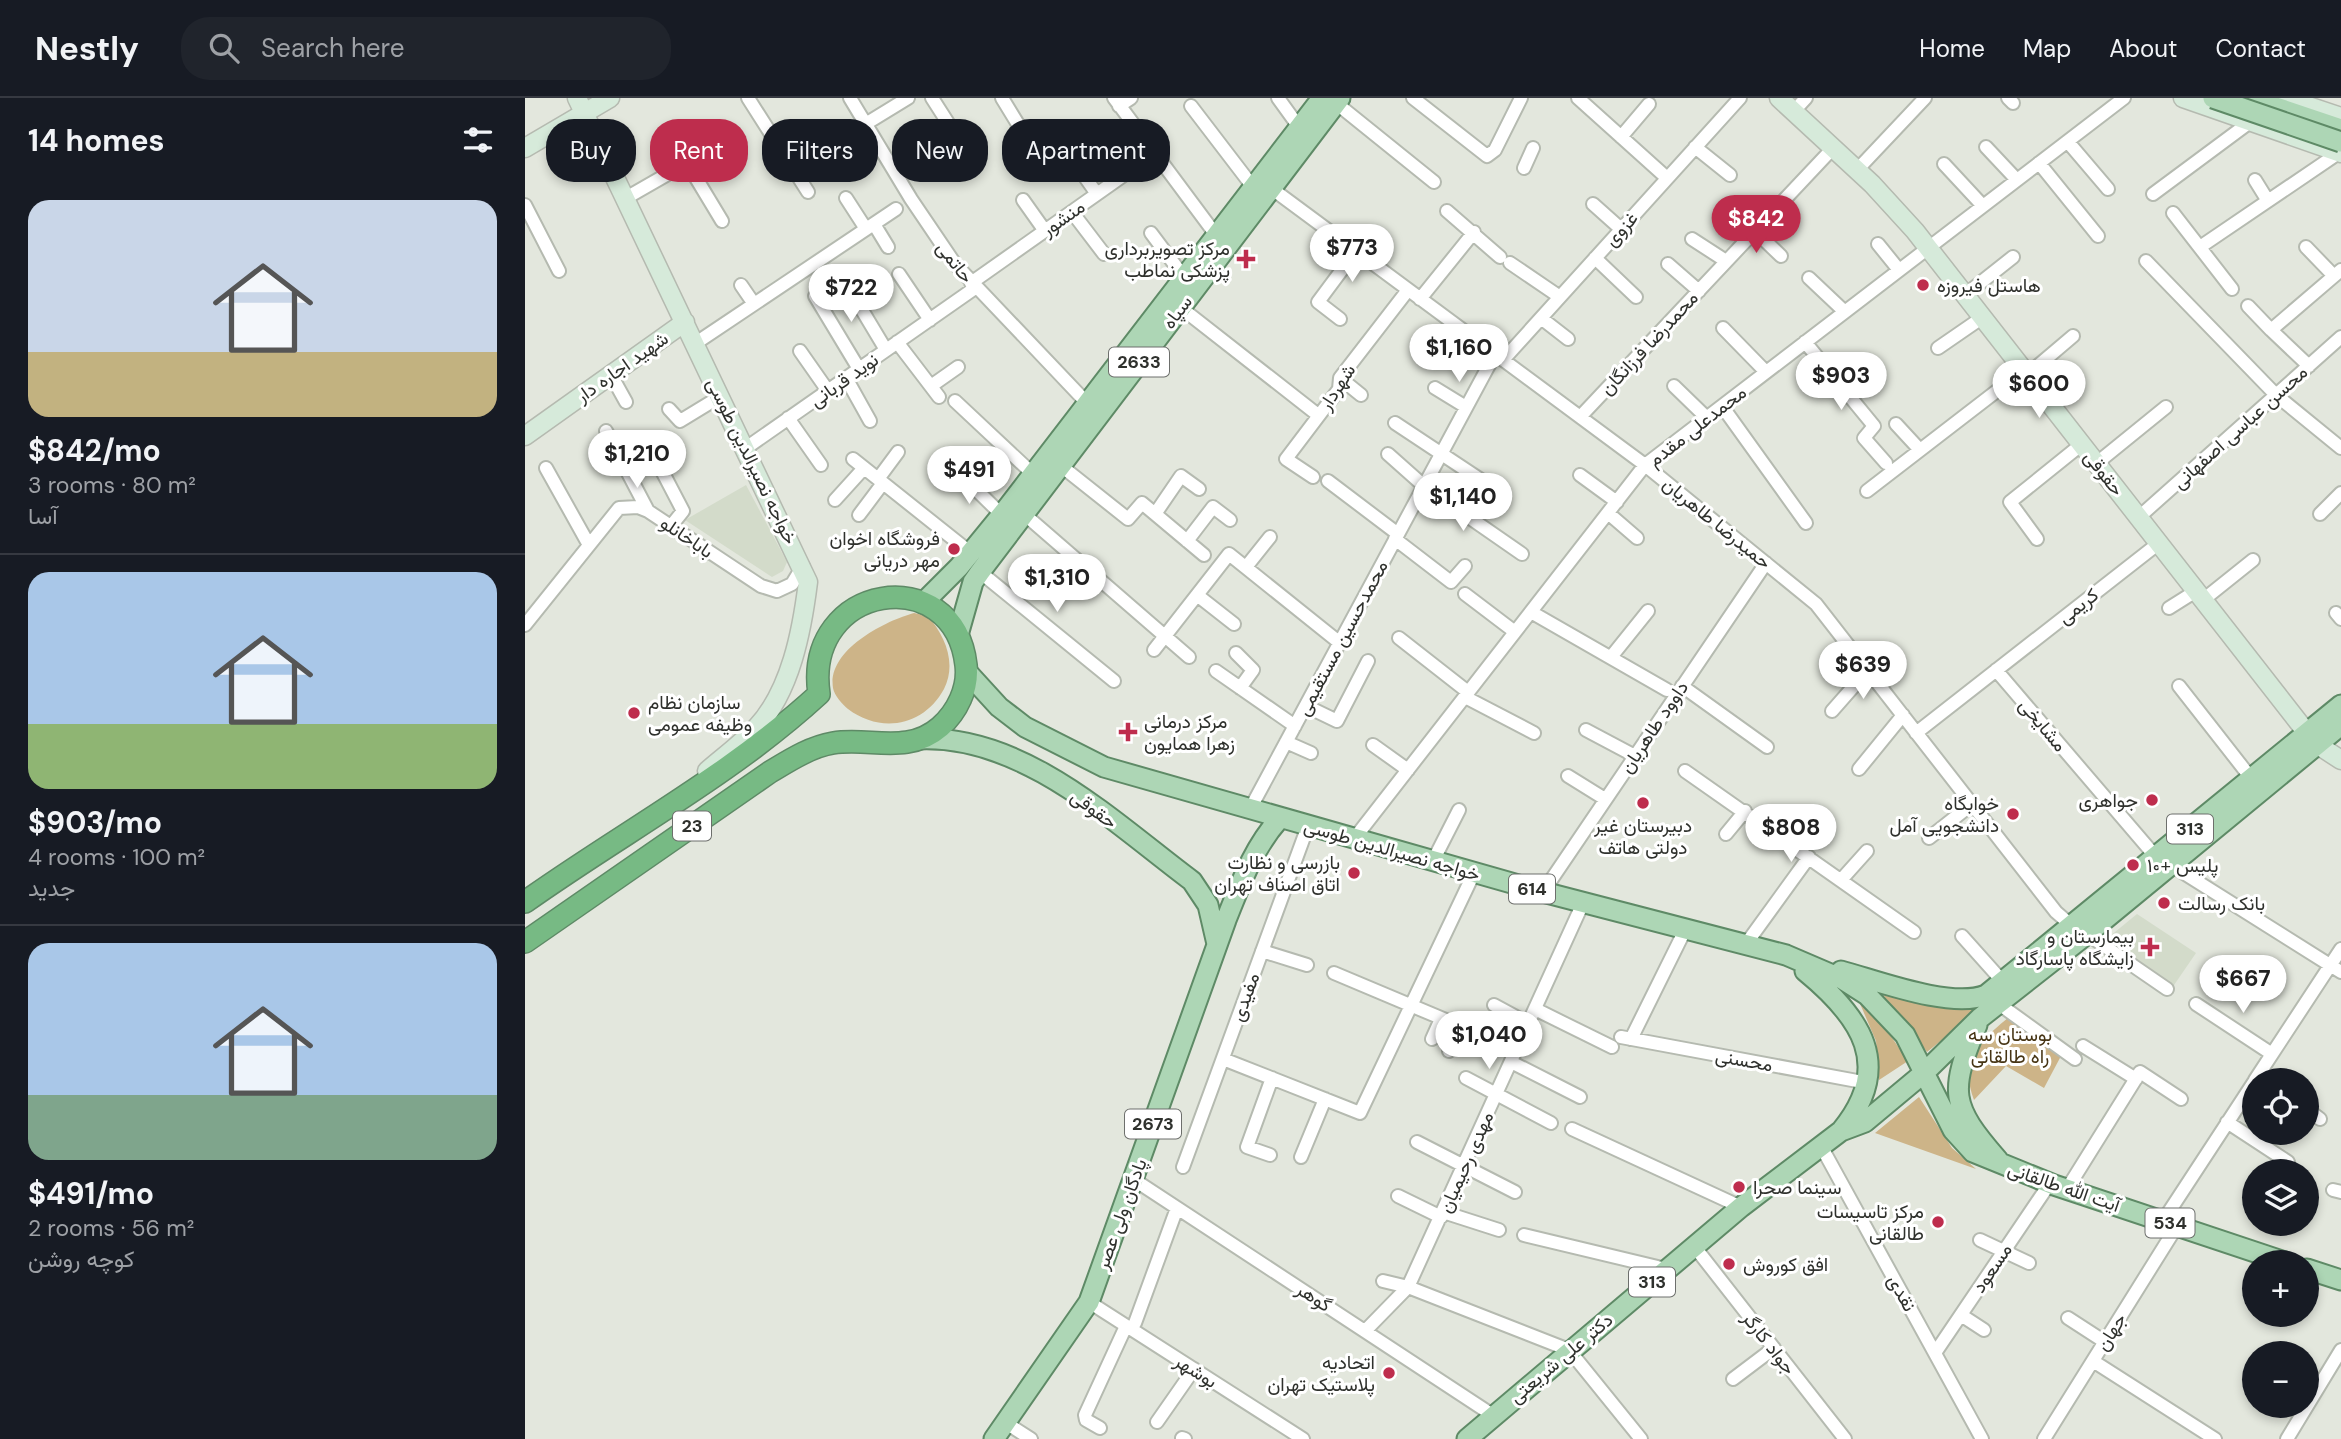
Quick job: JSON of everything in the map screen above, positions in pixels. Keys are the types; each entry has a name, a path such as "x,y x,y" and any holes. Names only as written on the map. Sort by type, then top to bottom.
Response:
{"highway":[{"name":"23","path":"525,902 782,726 819,694 816,677 820,656 828,634 842,616 860,604 880,597 902,597 923,603"},
{"path":"920,739 939,728 954,713 963,693 967,672 965,653 958,635 943,616 923,603"},
{"name":"23","path":"525,942 770,772 803,753 834,743 870,742 883,745 920,739"}],"main road":[{"path":"525,148 581,106 610,98"},
{"name":"حقوقی","path":"1779,98 1800,104 1834,147 1929,248 2312,739 2341,760"},
{"path":"2183,98 2239,114 2341,153"},
{"path":"2213,98 2341,142"},
{"path":"2239,114 2244,110 2248,98 2341,129"},
{"path":"2284,98 2341,116"},
{"name":"سپاه","path":"958,635 973,582 980,572 1180,307 1262,188 1299,127 1335,99"},
{"name":"سپاه","path":"923,603 971,553 1002,515 1216,235 1262,188 1335,99"},
{"name":"خواجه نصیرالدین طوسی","path":"581,106 803,566 808,582 804,613 782,693 757,727 673,802"},
{"name":"شهید اجاره دار","path":"525,436 685,322"},
{"name":"خواجه نصیرالدین طوسی","path":"967,672 999,707 1025,727 1104,767 1249,811 1583,903 1786,955 1842,979 1867,995 1905,1035 1925,1072"},
{"name":"دکتر علی شریعتی","path":"1474,1437 1569,1350 1741,1207 1842,1131 1865,1122 1925,1072 1980,1018 2080,930 2312,739 2341,705"},
{"name":"دکتر علی شریعتی","path":"2164,861 2251,779 2312,739 2341,725"},
{"name":"حقوقی","path":"920,739 942,738 981,745 1009,754 1043,772 1192,881 1208,905 1217,946"},
{"name":"پادگان ولی عصر","path":"1000,1431 1089,1302 1251,857 1280,818"},
{"name":"دکتر علی شریعتی","path":"1786,955 1963,1000 1986,995 2080,930"},
{"path":"1786,955 1835,997 1854,1020 1867,1051 1868,1083 1842,1131"},
{"path":"1980,1018 1963,1060 1957,1090 1964,1116 2003,1166"},
{"name":"آیت الله طالقانی","path":"1925,1072 1958,1138 1973,1152 2058,1186 2250,1250"},
{"path":"2319,1273 2341,1280"}],"street":[{"path":"748,98 762,121"},
{"name":"حاتمی","path":"850,98 863,119"},
{"path":"872,119 908,98"},
{"path":"932,98 946,119"},
{"path":"1002,98 1015,119"},
{"path":"1130,119 1117,102 1131,98"},
{"path":"1278,98 1299,127"},
{"path":"1413,98 1483,154 1493,154 1521,98"},
{"path":"1578,98 1667,178"},
{"name":"غزوی","path":"1499,357 1541,318 1740,98"},
{"path":"1857,170 1925,98"},
{"name":"محمدعلی مقدم","path":"1354,839 1645,466 2124,98"},
{"path":"1335,99 1434,182"},
{"path":"1621,137 1649,104"},
{"name":"حمیدرضا طاهریان","path":"1191,106 1262,188 1356,251 1580,417 1816,604 2056,912 2167,989"},
{"path":"2153,194 2239,114"},
{"path":"2067,142 2108,189"},
{"name":"حاتمی","path":"878,144 932,233 973,286 1087,403"},
{"path":"1695,147 1730,176"},
{"name":"محمدرضا فرزانگان","path":"1580,417 1834,147"},
{"path":"1986,147 2017,180"},
{"path":"1524,168 1533,148"},
{"path":"2200,247 2341,153"},
{"path":"2039,163 2098,236"},
{"path":"1944,164 1983,206"},
{"path":"1170,173 1216,235"},
{"path":"2255,180 2268,201"},
{"path":"625,198 653,182"},
{"path":"699,182 722,220"},
{"path":"801,182 808,192"},
{"path":"1089,182 1097,194"},
{"name":"منشور","path":"973,286 1114,182"},
{"path":"846,198 888,247"},
{"path":"1023,200 1045,231"},
{"path":"1593,204 1621,229"},
{"path":"525,205 559,271"},
{"path":"696,344 896,209"},
{"path":"1447,211 1505,260 1560,297"},
{"path":"1072,212 1104,254"},
{"path":"2173,213 2232,289"},
{"path":"1755,231 1780,256"},
{"path":"1420,299 1474,232"},
{"path":"1151,233 1184,276"},
{"path":"1692,239 1726,261"},
{"path":"1878,244 1899,270"},
{"path":"2271,330 2337,273 2306,247"},
{"path":"1340,318 1318,302 1356,251"},
{"path":"1965,295 2013,257"},
{"path":"1595,258 1636,297"},
{"path":"2146,261 2276,395 2341,448"},
{"path":"1668,264 1699,290"},
{"path":"899,274 930,320"},
{"path":"1809,278 1845,312"},
{"path":"741,285 754,304"},
{"name":"نوید قربانی","path":"746,447 930,320 973,286"},
{"name":"شهردار","path":"1313,477 1286,459 1339,389 1340,378 1408,290"},
{"path":"815,296 859,369"},
{"path":"859,305 939,397"},
{"path":"2248,306 2309,366"},
{"path":"1180,307 1318,415"},
{"path":"1938,348 1983,317"},
{"path":"1541,318 1568,339"},
{"path":"1723,328 1766,372"},
{"path":"1867,491 2073,336"},
{"name":"محسن عباسی اصفهانی","path":"2139,517 2341,337"},
{"path":"1805,342 1874,426 1864,438 1886,463"},
{"path":"800,351 828,391"},
{"name":"محمدحسین مستقیمی","path":"1249,811 1466,407 1499,357"},
{"path":"931,386 958,367"},
{"path":"611,375 625,402"},
{"path":"846,378 870,421"},
{"path":"1340,378 1361,395"},
{"path":"1674,386 1707,418"},
{"path":"1435,388 1466,407"},
{"path":"669,410 680,421 721,396"},
{"path":"955,401 1033,474"},
{"path":"1722,406 1806,523"},
{"path":"2097,463 2166,407"},
{"path":"788,418 821,465"},
{"path":"1395,423 1493,488"},
{"path":"1896,425 1920,450"},
{"path":"606,432 648,511"},
{"path":"2037,539 2010,502 2082,444"},
{"path":"859,515 898,453"},
{"path":"1388,454 1424,486 1522,554"},
{"path":"853,459 971,553"},
{"path":"1061,465 1128,519 1142,503 1204,555"},
{"path":"660,467 683,510 671,526"},
{"path":"546,468 589,545"},
{"path":"835,500 864,468"},
{"path":"959,473 1002,515"},
{"path":"1580,475 1616,502"},
{"path":"1155,514 1181,476 1199,489"},
{"path":"1328,481 1451,582 1465,566"},
{"path":"2320,513 2341,493"},
{"name":"باباخانلو","path":"525,625 619,509 638,507 648,511 761,586 777,591 792,583 803,566"},
{"path":"1188,541 1213,507 1230,520"},
{"path":"1608,513 1637,538"},
{"path":"1024,514 1189,657"},
{"path":"1246,567 1270,537"},
{"name":"کریمی","path":"1996,670 2159,543"},
{"path":"1154,650 1229,554 1340,643"},
{"path":"2169,608 2200,595 2253,559"},
{"name":"داوود طاهریان","path":"1543,892 1766,562"},
{"path":"980,572 1114,681"},
{"path":"1465,594 1515,632"},
{"path":"1198,595 1234,624"},
{"path":"1611,657 1648,611"},
{"path":"1531,612 1667,690"},
{"path":"1399,638 1467,695 1534,733"},
{"path":"1236,653 1253,670 1240,688"},
{"path":"1305,706 1337,721 1368,662"},
{"path":"1832,711 1868,670"},
{"path":"1916,733 1996,670"},
{"name":"مشایخی","path":"1996,670 2164,861 2336,969"},
{"path":"1216,671 1295,726"},
{"path":"1682,686 1767,747"},
{"path":"2179,686 2251,779"},
{"path":"1859,769 1903,715"},
{"path":"1586,730 1635,756"},
{"path":"1286,742 1311,753"},
{"path":"1373,745 1408,771"},
{"path":"1685,771 1914,932"},
{"path":"1568,776 1605,799"},
{"path":"1929,838 1972,804"},
{"path":"1433,861 1459,810"},
{"path":"1726,834 1745,811"},
{"name":"مفیدی","path":"1183,1167 1308,826"},
{"path":"1841,880 1867,850"},
{"path":"1745,944 1809,857"},
{"path":"1223,1059 1360,1113 1474,873"},
{"name":"مهدی رحیمیان","path":"1366,1331 1408,1287 1583,903"},
{"path":"1621,1041 1686,928"},
{"path":"1962,936 2004,983"},
{"name":"جهان","path":"2264,1068 2336,969 2341,949"},
{"path":"1262,951 1307,965"},
{"path":"1334,972 1460,1026 1449,1051"},
{"path":"1999,1004 2075,1059"},
{"path":"2196,1004 2272,1054"},
{"path":"1493,1005 1529,1024"},
{"name":"محسنی","path":"1535,1009 1621,1041 1868,1083"},
{"path":"1432,1039 1441,1019"},
{"path":"2083,1046 2136,1079 2140,1072 2181,1099"},
{"path":"1511,1062 1580,1097"},
{"path":"1270,1155 1247,1147 1272,1078"},
{"path":"1466,1078 1552,1123"},
{"name":"مسعود","path":"1935,1353 2003,1252 2058,1186 2136,1079"},
{"path":"1301,1157 1325,1099"},
{"name":"جهان","path":"2050,1437 2227,1122 2242,1101"},
{"path":"2227,1122 2283,1159"},
{"path":"1571,1129 1741,1207"},
{"path":"1417,1142 1515,1192"},
{"name":"نقدی","path":"1821,1146 1982,1439"},
{"name":"گوهر","path":"1133,1179 1494,1416"},
{"path":"1398,1196 1442,1214 1499,1230"},
{"path":"1100,1428 1086,1420 1085,1415 1132,1326 1177,1208"},
{"path":"1524,1234 1665,1269"},
{"path":"1980,1240 2029,1263"},
{"name":"جواد کارگر","path":"1694,1246 1845,1439"},
{"path":"1383,1280 1408,1287 1569,1350 1641,1439"},
{"name":"بوشهر","path":"1089,1302 1132,1326 1304,1439"},
{"path":"1961,1315 1984,1330"},
{"path":"2068,1318 2105,1342"},
{"path":"1733,1380 1774,1348"},
{"path":"2319,1381 2341,1350"},
{"path":"2093,1361 2215,1439"},
{"path":"1157,1422 1194,1369"},
{"path":"2287,1439 2298,1418"},
{"path":"1000,1431 1031,1439"}],"shaded area":[{"path":"746,485 787,562 783,571 772,577 685,520"},
{"name":"بیمارستان و زایشگاه پاسارگاد","path":"2137,914 2196,953 2172,988 2104,941"}],"green space":[{"path":"914,613 928,616 944,641 949,669 944,689 935,702 914,718 888,723 861,717 846,707 834,691 834,674 839,661 860,639 874,630"},
{"path":"1877,987 1979,1010 1927,1052"},
{"path":"1858,999 1877,1016 1908,1061 1879,1080 1876,1041"},
{"name":"بوستان سه راه طالقانی","path":"2009,1017 2061,1056 2044,1088 2006,1066 1974,1100 1969,1074 1975,1053 1989,1035"},
{"path":"1919,1097 1952,1148 1976,1169 1875,1133"}],"place":[{"name":"مرکز تصویربرداری پزشکی نماطب","path":"1246,259"},
{"name":"هاستل فیروزه","path":"1923,285"},
{"name":"فروشگاه اخوان مهر دریانی","path":"954,549"},
{"name":"سازمان نظام وظیفه عمومی","path":"634,713"},
{"name":"مرکز درمانی زهرا همایون","path":"1128,732"},
{"name":"جواهری","path":"2152,800"},
{"name":"دبیرستان غیر دولتی هاتف","path":"1643,803"},
{"name":"خوابگاه دانشجویی آمل","path":"2013,814"},
{"name":"پلیس +۱۰","path":"2133,865"},
{"name":"بازرسی و نظارت اتاق اصناف تهران","path":"1354,873"},
{"name":"بانک رسالت","path":"2164,903"},
{"name":"بیمارستان و زایشگاه پاسارگاد","path":"2150,947"},
{"name":"سینما صحرا","path":"1739,1187"},
{"name":"مرکز تاسیسات طالقانی","path":"1938,1222"},
{"name":"افق کوروش","path":"1729,1264"},
{"name":"اتحادیه پلاستیک تهران","path":"1389,1373"}]}
